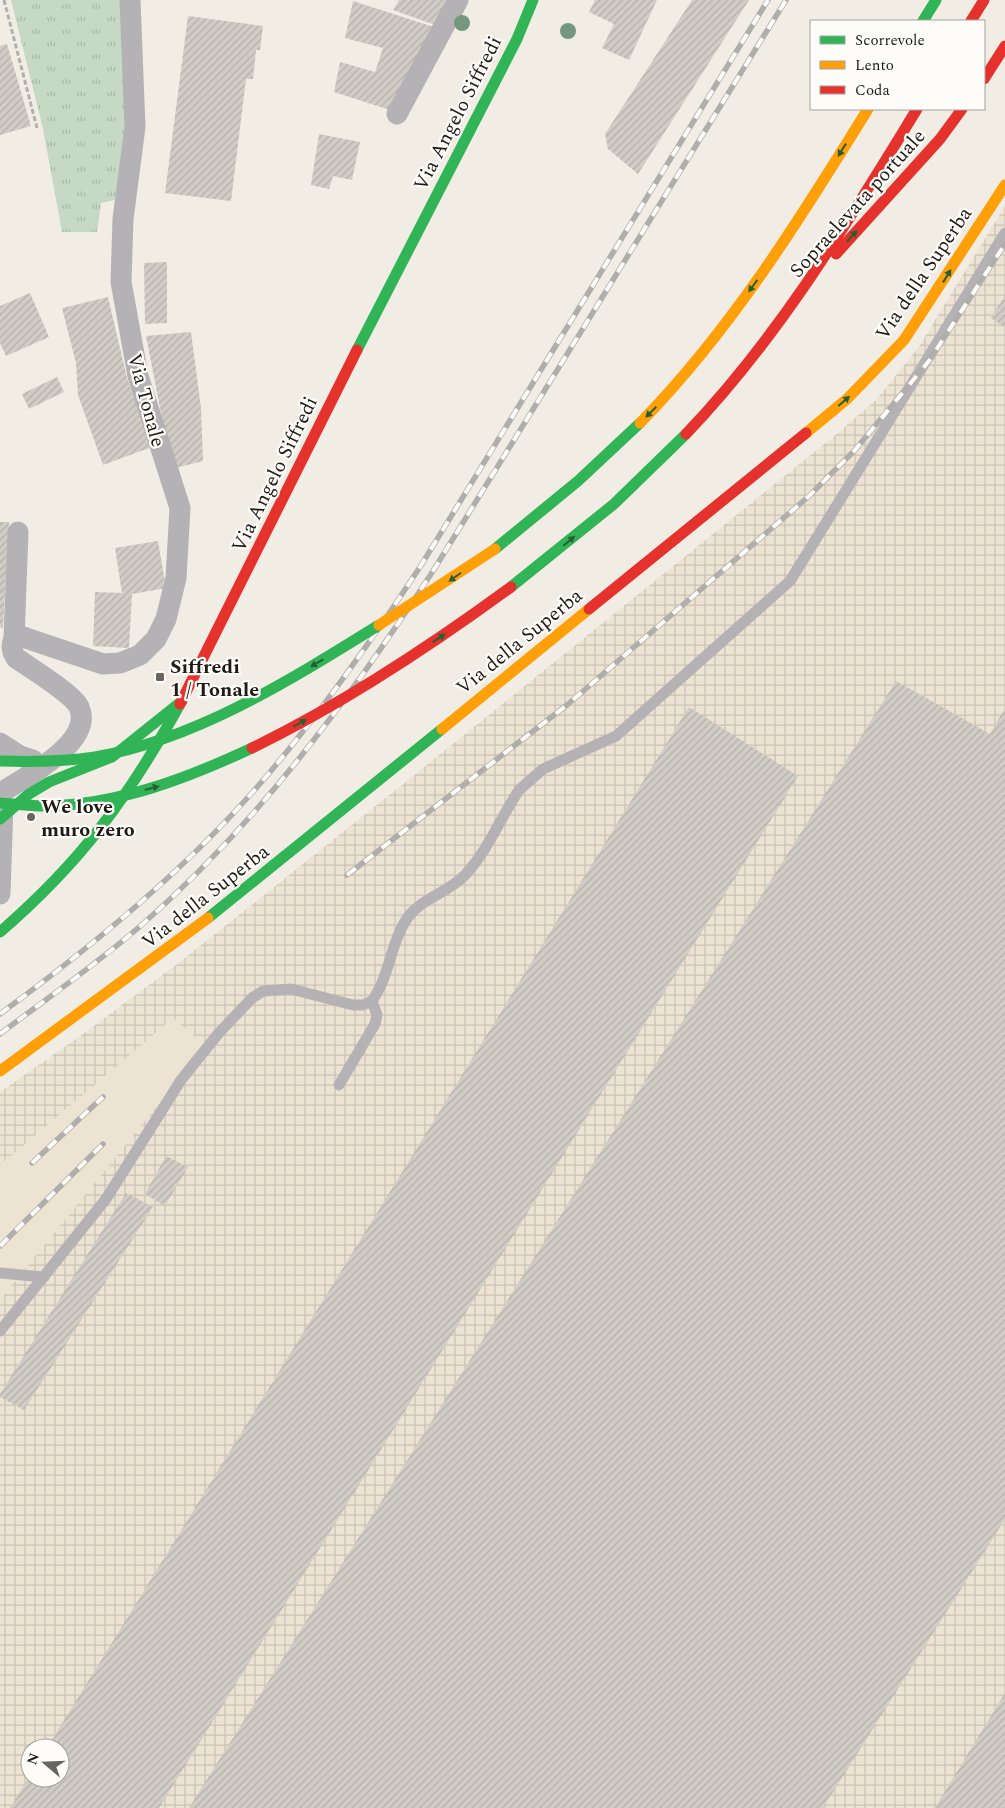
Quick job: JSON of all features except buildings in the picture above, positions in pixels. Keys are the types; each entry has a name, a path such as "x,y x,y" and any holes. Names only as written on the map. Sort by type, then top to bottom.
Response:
{"main road":[{"name":"Via Angelo Siffredi","path":"0,932 48,891 97,836 114,814 182,701 367,329 516,39 533,0"},
{"path":"924,20 936,0"},
{"path":"972,20 984,0"},
{"path":"985,77 1005,46"},
{"path":"0,761 74,761 143,744 213,717 314,665 431,594 495,549 599,462 656,407 717,335 770,262 867,110"},
{"path":"1,803 66,805 117,797 167,784 223,763 265,742 374,680 521,581 627,491 684,435 750,360 796,298 851,217 916,110"},
{"name":"Sopraelevata portuale","path":"796,298 940,140 961,110"},
{"name":"Via della Superba","path":"0,1070 87,1009 241,893 846,399 904,340 1005,185"},
{"path":"1,803 112,757 182,701"}],"street":[{"name":"Via Tonale","path":"14,639 20,636 103,664 120,664 140,656 156,640 166,619 176,578 180,508 138,376 122,282 123,219 135,127 130,0"},
{"path":"397,114 458,0"},
{"path":"0,894 1,803 62,751 79,729 81,721 79,707 68,695 16,658 12,651 18,532"},
{"path":"0,743 20,756 46,765 76,772"}],"lane":[{"path":"0,1331 106,1199 181,1080 218,1034 252,998 263,991 284,988 353,1005 362,1006 372,1001 382,984 397,938 409,916 419,906 455,885 467,873 519,790 530,778 543,769 616,736 790,581 1005,233"},
{"path":"339,1085 375,1024 377,1015 372,1001"},
{"path":"0,1273 44,1277"}],"path":[{"path":"4,0 37,128"}],"shaded area":[{"path":"1005,206 1005,1808 0,1808 0,1092 83,1034 180,962 407,781 833,437 876,400 918,348"},
{"path":"173,1018 206,1046 0,1300 0,1165"}],"green space":[{"path":"11,0 120,0 127,129 115,200 101,203 97,232 62,232 43,129"}],"railway":[{"path":"0,1014 71,960 172,874 265,778 326,701 420,567 768,0"},
{"path":"0,1034 104,956 181,889 261,805 334,714 433,571 786,0"},
{"path":"347,875 567,705 808,497 855,450 929,361 1005,244"},
{"path":"32,1163 103,1097"},
{"path":"0,1246 103,1144"}],"traffic: fast":[{"path":"357,350 517,39 533,0"},
{"path":"924,20 936,0"},
{"path":"495,549 578,481 640,423"},
{"path":"511,587 614,504 686,434"},
{"path":"0,761 48,761 95,757 133,748 170,736 207,722 278,686 379,625"},
{"path":"0,819 29,794 49,782 112,757 182,701"},
{"path":"0,932 55,880 101,827 142,769 180,704"},
{"path":"208,918 442,729"},
{"path":"0,803 40,806 100,801 152,788 178,779 252,748"}],"traffic: slow":[{"path":"640,423 673,387 734,312 790,232 867,110"},
{"path":"806,433 847,399 904,340 1005,185"},
{"path":"379,625 495,549"},
{"path":"442,729 589,609"},
{"path":"0,1071 208,918"}],"traffic: jam":[{"path":"972,20 984,0"},
{"path":"985,77 1005,46"},
{"path":"686,434 720,397 782,319 838,236 916,110"},
{"path":"836,254 940,139 961,110"},
{"path":"180,704 357,350"},
{"path":"589,609 806,433"},
{"path":"252,748 319,713 385,674 511,587"}],"place":[{"name":"Siffredi 1 / Tonale","path":"160,677"},
{"name":"We love muro zero","path":"31,817"}]}
